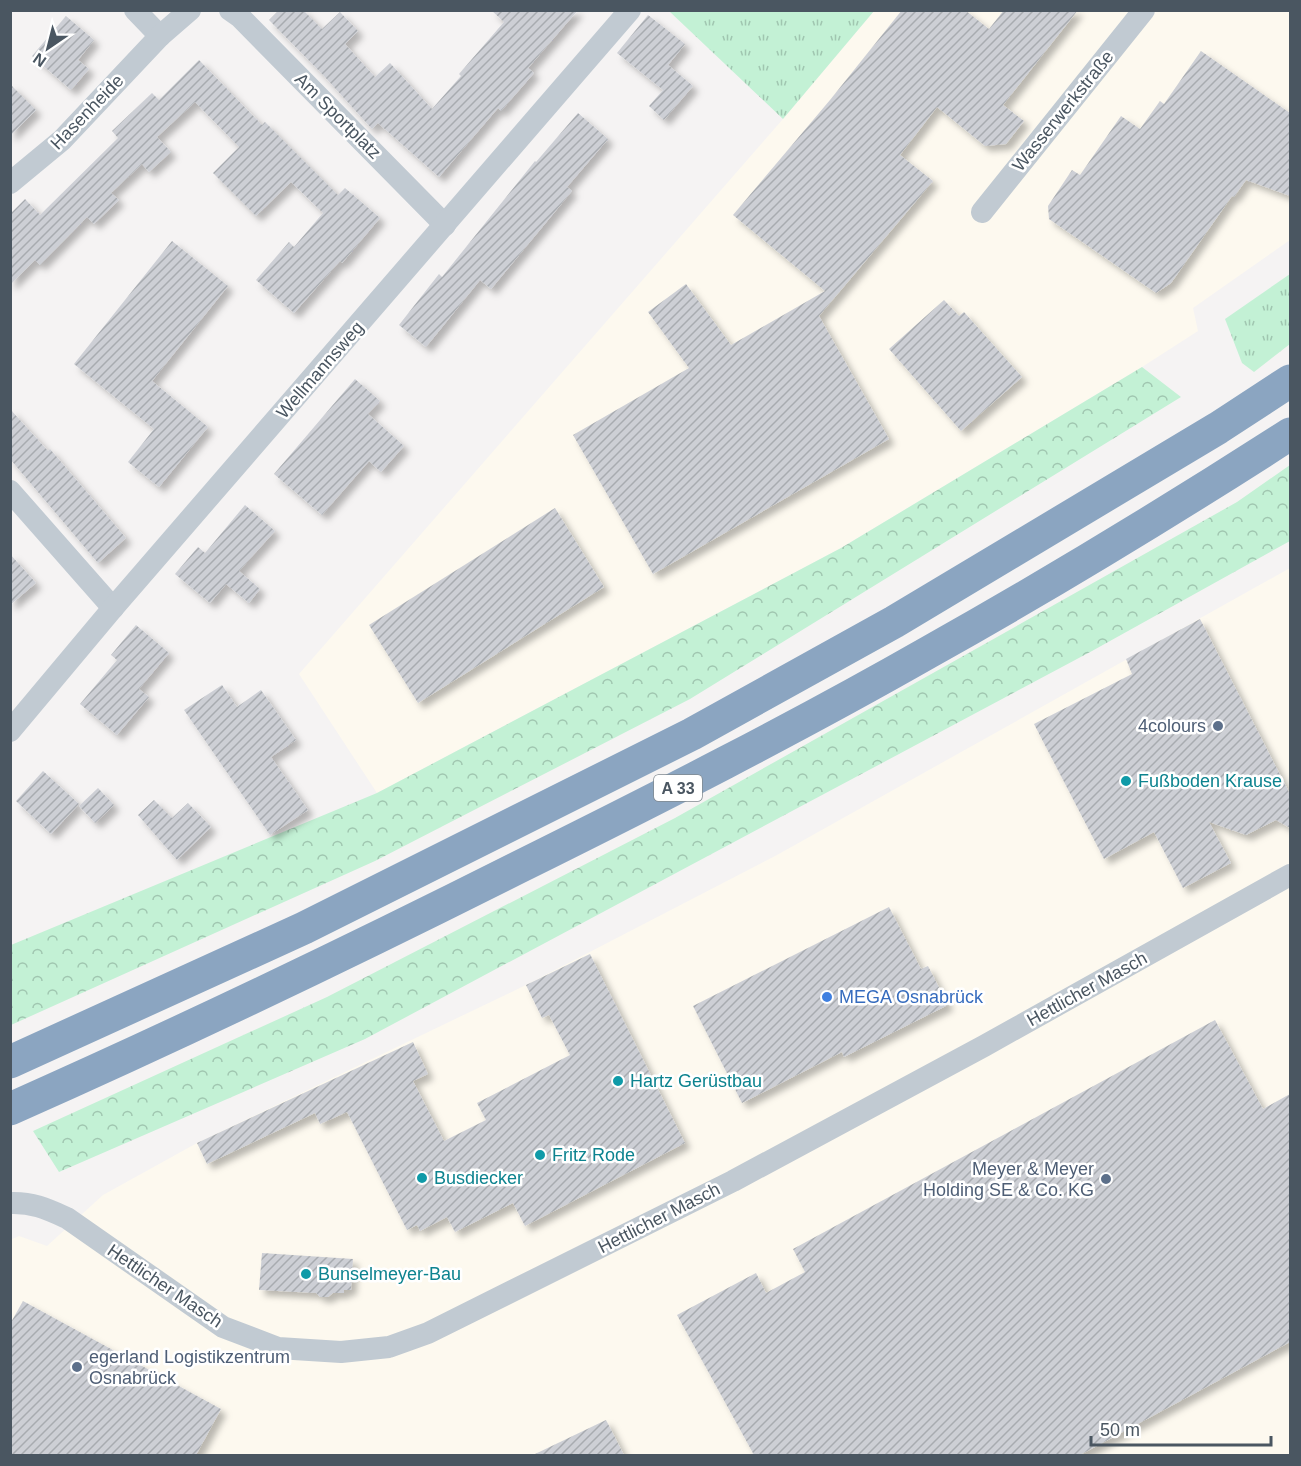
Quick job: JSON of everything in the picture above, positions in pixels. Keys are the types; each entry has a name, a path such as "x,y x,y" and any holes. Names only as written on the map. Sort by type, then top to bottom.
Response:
{"highway":[{"name":"A 33","path":"15,1060 304,928 692,734 894,622 1267,396"},
{"name":"A 33","path":"10,1108 326,963 716,769 1028,596 1283,439"}],"street":[{"path":"135,10 160,36 190,10"},
{"name":"Am Sportplatz","path":"230,10 240,17 445,225"},
{"name":"Wellmannsweg","path":"10,731 630,10"},
{"name":"Wasserwerkstraße","path":"982,212 1144,10"},
{"name":"Hasenheide","path":"10,183 62,140 160,36"},
{"path":"10,491 114,608"},
{"name":"Hettlicher Masch","path":"10,1203 41,1206 67,1218 223,1327 278,1348 341,1352 389,1347 428,1333 733,1181 1024,1024 1290,875"}],"shaded area":[{"path":"874,11 1290,11 1290,240 1193,308 1198,331 1142,367 841,548 377,793 299,674 783,119"},
{"path":"1290,568 1290,1455 11,1455 10,1240 19,1236 47,1246 103,1195 197,1143 526,985 777,855"}],"green space":[{"path":"669,11 874,11 783,119"},
{"path":"1290,274 1290,344 1254,372 1242,363 1225,319"},
{"path":"1142,367 1181,397 690,699 375,861 11,1025 11,945 377,793 841,548"},
{"path":"1290,465 1290,541 1092,651 365,1039 59,1172 33,1131 327,997 675,818 1237,502"}],"building":[{"path":"279,10 303,10 322,29 340,12 358,31 345,44 375,77 390,63 432,109 504,22 491,10 578,10 528,68 534,73 501,111 498,108 439,177 378,123 372,129 269,20"},
{"path":"902,10 965,10 989,29 1004,10 1078,10 1003,105 1024,121 1006,144 985,146 937,107 900,155 933,181 819,316 889,439 653,574 573,435 689,368 648,312 686,284 731,345 825,291 733,215"},
{"path":"648,15 685,44 668,65 693,86 664,120 649,106 663,90 617,53"},
{"path":"66,16 94,40 78,60 89,69 71,90 32,56"},
{"path":"1201,51 1290,113 1290,196 1246,180 1234,197 1232,196 1171,283 1156,293 1049,219 1048,206 1072,170 1080,175 1121,116 1140,129 1160,101 1164,104"},
{"path":"199,60 262,125 265,122 338,195 345,188 380,218 342,263 340,261 294,313 256,280 289,242 294,247 323,213 291,182 256,216 213,173 239,147 195,102 157,137 171,152 149,172 142,164 111,193 119,200 94,224 87,217 40,265 35,260 10,285 10,214 25,199 40,215 118,138 112,131 152,93 159,100"},
{"path":"10,84 36,110 10,136"},
{"path":"578,113 608,139 567,187 572,191 491,289 480,280 426,347 399,325 439,274 442,277 535,161"},
{"path":"172,241 228,286 152,381 208,427 159,487 128,462 154,429 74,364"},
{"path":"944,300 959,316 964,312 1022,377 961,431 889,349"},
{"path":"355,379 380,401 368,414 404,446 381,472 369,461 322,515 274,474"},
{"path":"10,409 48,451 50,449 126,538 98,563 10,459"},
{"path":"245,505 275,531 239,571 260,589 249,603 226,584 210,603 175,574 198,547 205,553"},
{"path":"555,508 604,587 418,703 369,625"},
{"path":"10,554 36,583 10,605"},
{"path":"1200,619 1290,794 1290,828 1276,820 1246,835 1209,822 1231,863 1183,888 1154,832 1104,859 1034,724 1132,674 1126,659"},
{"path":"136,625 169,653 139,689 149,697 117,735 80,704 117,660 111,655"},
{"path":"222,685 237,707 261,690 296,740 271,757 308,810 270,835 184,710"},
{"path":"43,771 79,804 51,834 16,801"},
{"path":"98,788 114,805 95,823 79,806"},
{"path":"154,800 172,818 188,803 211,827 177,860 138,815"},
{"name":"MEGA Osnabrück","path":"889,907 921,969 928,966 948,1005 844,1057 842,1052 742,1103 693,1006"},
{"path":"590,954 685,1143 525,1226 513,1203 455,1232 447,1217 420,1231 417,1225 407,1230 347,1112 320,1124 315,1113 207,1164 197,1143 413,1042 428,1074 413,1081 444,1141 486,1120 477,1103 570,1055 549,1015 542,1018 526,985"},
{"name":"Meyer & Meyer Holding SE & Co. KG","path":"1215,1020 1263,1109 1290,1094 1290,1342 1080,1455 754,1455 677,1315 756,1273 766,1293 805,1272 793,1249"},
{"name":"Bunselmeyer-Bau","path":"262,1253 353,1259 351,1290 320,1297 316,1293 259,1290"},
{"name":"egerland Logistikzentrum Osnabrück","path":"23,1301 221,1409 196,1455 10,1455 10,1324"},
{"path":"606,1420 624,1455 533,1455"}],"place":[{"name":"4colours","path":"1218,726"},
{"name":"Fußboden Krause","path":"1126,781"},
{"name":"MEGA Osnabrück","path":"827,997"},
{"name":"Hartz Gerüstbau","path":"618,1081"},
{"name":"Fritz Rode","path":"540,1155"},
{"name":"Busdiecker","path":"422,1178"},
{"name":"Meyer & Meyer Holding SE & Co. KG","path":"1106,1179"},
{"name":"Bunselmeyer-Bau","path":"306,1274"},
{"name":"egerland Logistikzentrum Osnabrück","path":"77,1367"}]}
